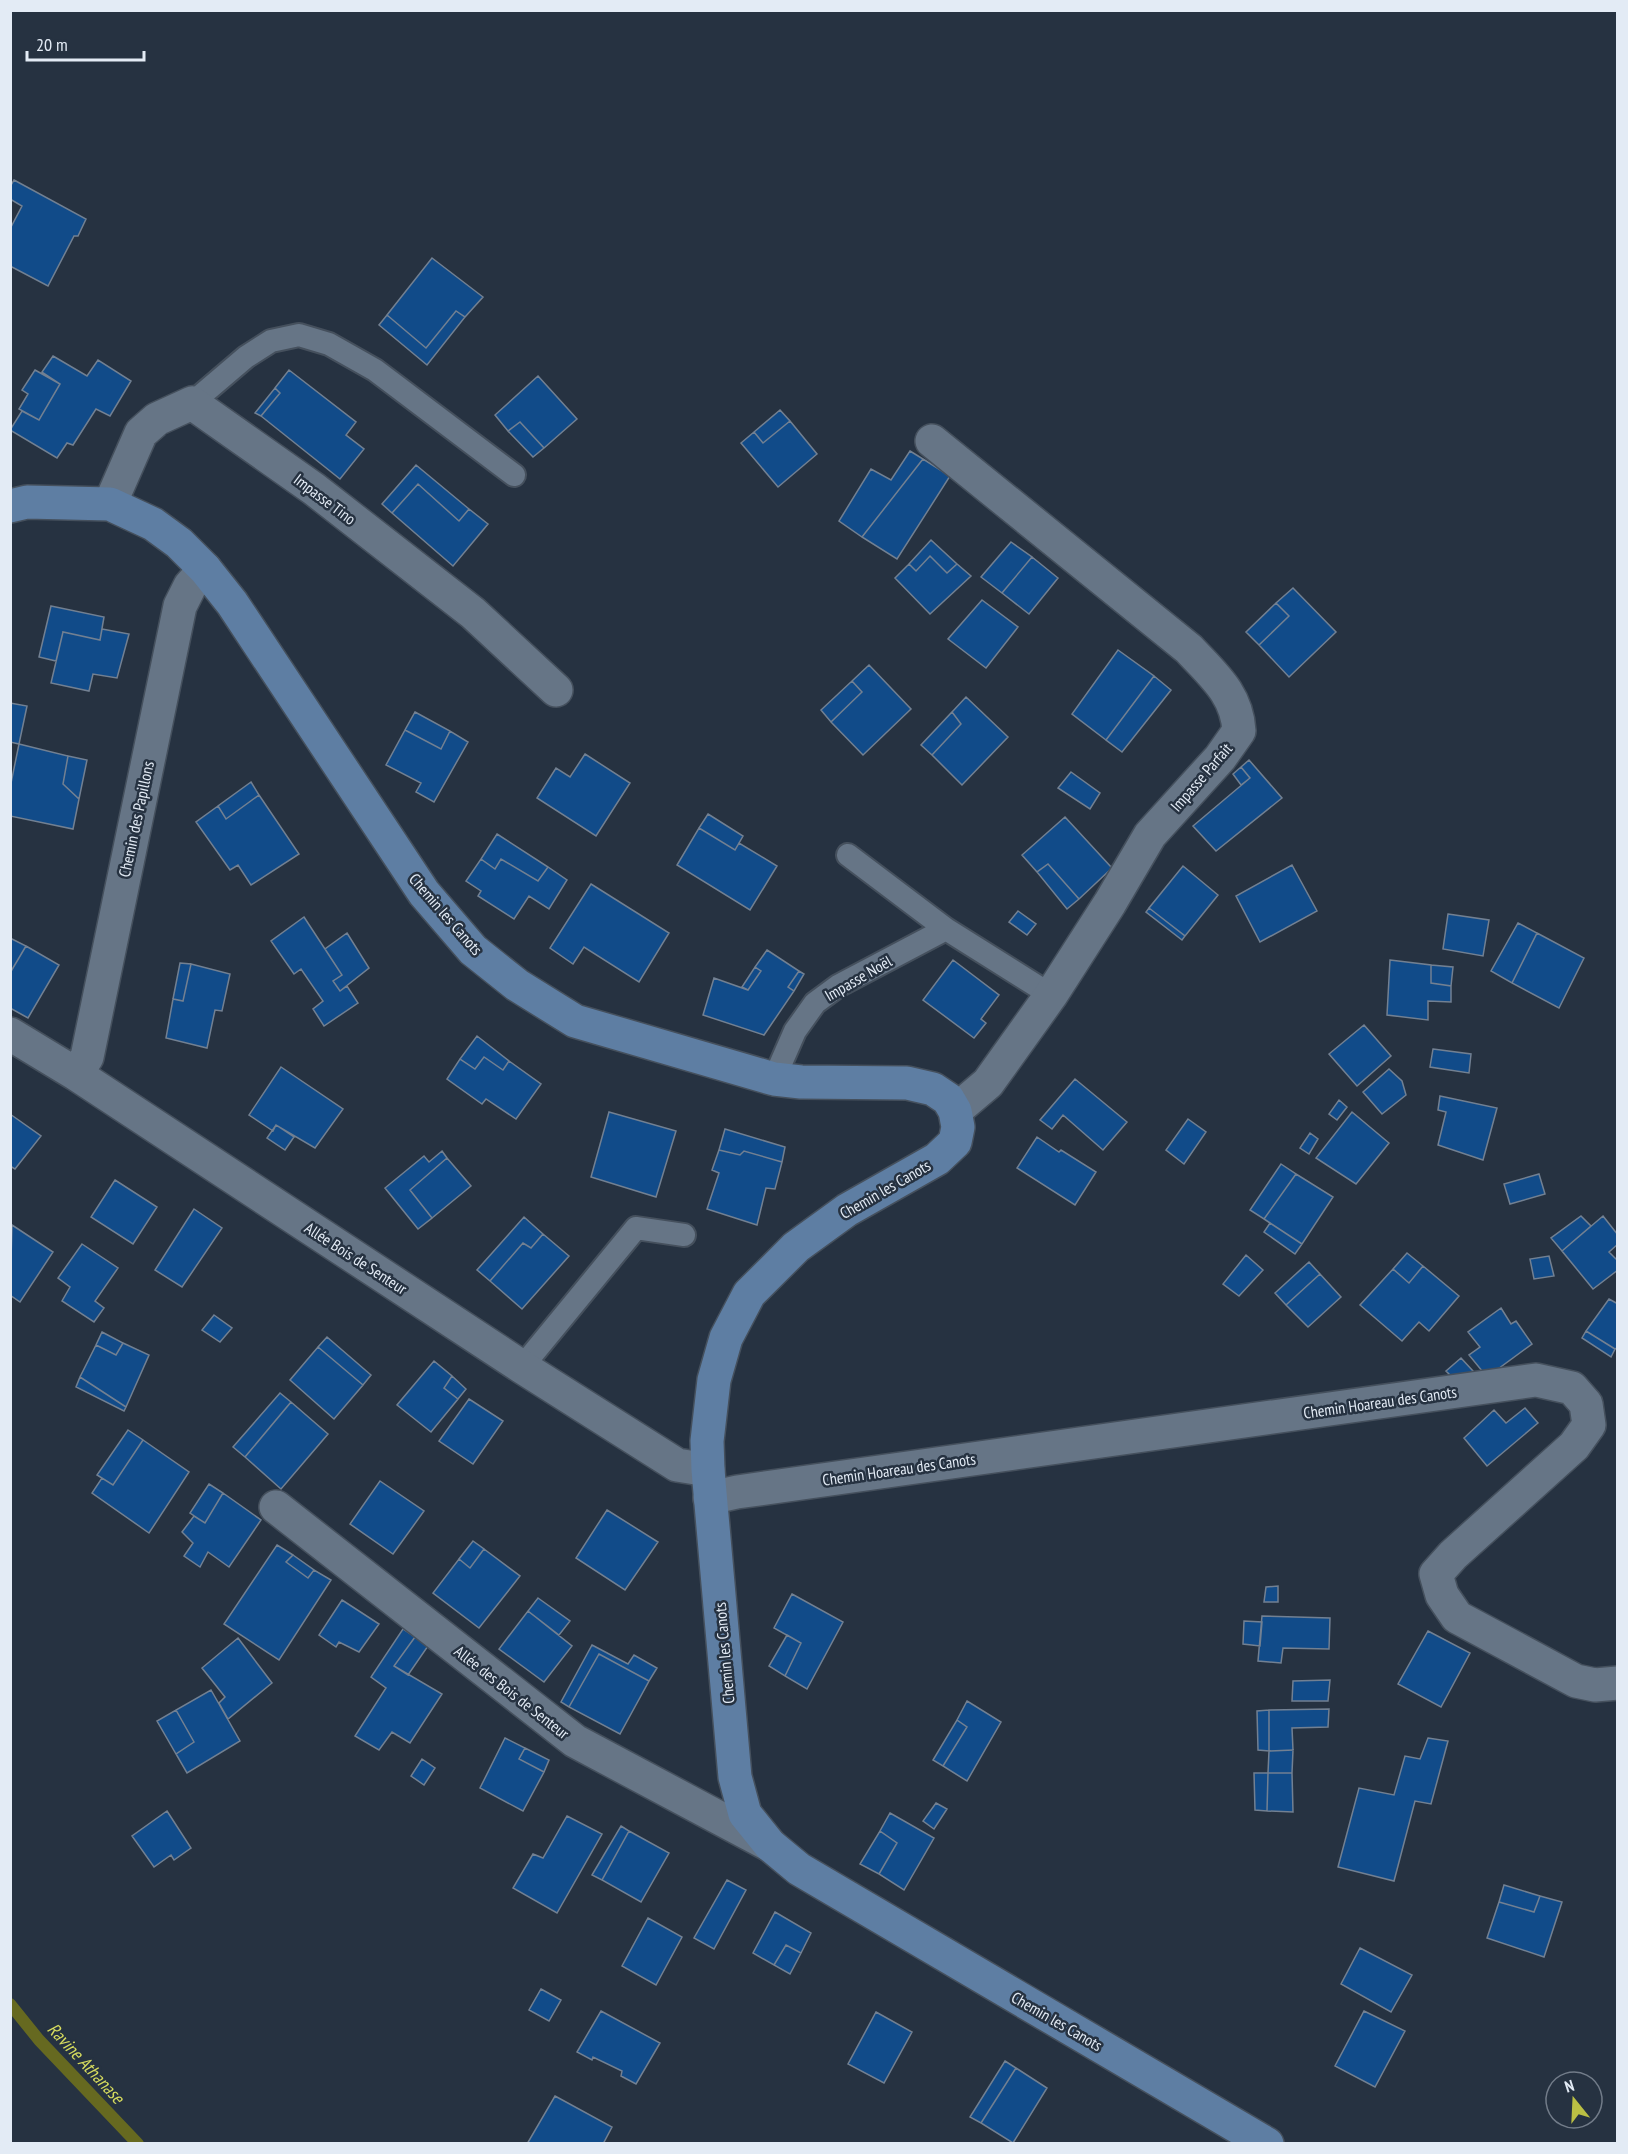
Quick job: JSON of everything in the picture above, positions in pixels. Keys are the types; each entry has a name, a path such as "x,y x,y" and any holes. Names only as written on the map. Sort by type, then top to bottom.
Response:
{"street":[{"path":"110,504 141,433 157,419 192,403"},
{"name":"Impasse Tino","path":"192,403 314,489 463,605 556,690"},
{"name":"Impasse Parfait","path":"932,441 1189,649 1225,687 1238,714 1239,731 1220,758 1150,836 1051,995 988,1083 955,1111"},
{"name":"Chemin les Canots","path":"10,506 27,502 110,504 153,524 179,543 205,569 232,603 424,893 473,950 517,985 575,1021 774,1079 801,1082 907,1083 933,1089 948,1099 955,1111 958,1127 955,1142 937,1159 847,1210 796,1247 749,1294 726,1338 714,1380 707,1441 709,1484 735,1777 746,1814 770,1845 799,1869 1267,2144"},
{"name":"Chemin des Papillons","path":"76,1074 87,1057 180,606 190,586 205,569"},
{"name":"Allée Bois de Senteur","path":"10,1034 76,1074 522,1367 709,1484"},
{"name":"Chemin Hoareau des Canots","path":"709,1484 737,1492 1536,1380 1572,1388 1586,1404 1589,1425 1574,1446 1453,1555 1436,1574 1442,1595 1457,1617 1576,1682 1595,1685 1617,1683"},
{"name":"Allée des Bois de Senteur","path":"276,1507 574,1741 770,1845"}],"lane":[{"path":"192,403 246,357 271,341 298,335 329,344 375,370 514,475"},
{"path":"848,855 946,929 1051,995"},
{"name":"Impasse Noël","path":"774,1079 795,1031 815,1003 838,986 946,929"},
{"path":"522,1367 636,1228 684,1235"}],"building":[{"path":"14,180 86,219 78,236 74,236 48,286 10,266 10,229 22,206 10,199 10,187"},
{"path":"432,258 483,297 465,317 456,311 426,348 387,315"},
{"path":"456,311 465,317 427,365 379,325 387,315 426,348"},
{"path":"53,356 87,376 98,360 131,381 110,416 96,409 73,445 67,443 57,458 10,430 22,411 39,420 60,384 42,372"},
{"path":"35,370 60,384 39,420 19,409 28,394 22,390"},
{"path":"289,370 356,422 346,435 364,449 340,479 261,416 280,393 275,388"},
{"path":"538,376 577,419 544,448 520,422 508,431 495,415"},
{"path":"275,388 280,393 261,416 255,413"},
{"path":"780,410 790,421 763,443 754,432"},
{"path":"790,421 817,454 778,487 741,443 754,432 763,443"},
{"path":"520,422 544,448 533,457 508,431"},
{"path":"910,451 923,459 862,537 839,521 871,469 891,480"},
{"path":"923,459 950,476 897,559 862,537"},
{"path":"416,465 469,509 459,521 418,484 392,513 382,504"},
{"path":"418,484 459,521 469,509 488,524 453,566 392,513"},
{"path":"931,540 957,564 947,573 930,556 916,571 909,564"},
{"path":"1011,542 1032,557 1002,593 981,577"},
{"path":"930,556 947,573 957,564 971,576 930,614 895,578 909,564 916,571"},
{"path":"1032,557 1058,578 1029,614 1002,593"},
{"path":"1293,588 1336,632 1289,677 1259,645 1289,616 1276,603"},
{"path":"982,600 1018,627 986,668 948,639"},
{"path":"1276,603 1289,616 1259,645 1246,632"},
{"path":"51,606 104,617 100,640 63,632 56,661 39,657"},
{"path":"102,629 129,634 117,678 93,674 89,691 51,683 63,632 100,640"},
{"path":"1118,650 1154,676 1106,740 1072,714"},
{"path":"869,665 911,709 863,755 831,722 862,692 852,681"},
{"path":"1154,676 1171,690 1122,752 1106,740"},
{"path":"852,681 862,692 831,722 821,710"},
{"path":"966,697 1008,737 962,785 932,755 961,724 952,712"},
{"path":"10,703 27,706 19,744 10,742"},
{"path":"415,712 450,731 441,749 405,730"},
{"path":"952,712 961,724 932,755 921,745"},
{"path":"405,730 441,749 450,731 468,742 434,802 416,792 421,783 386,765"},
{"path":"19,744 68,756 63,784 79,799 73,829 10,816 10,788"},
{"path":"585,754 630,783 596,836 537,798 556,768 570,777"},
{"path":"68,756 87,760 79,799 63,784"},
{"path":"1249,760 1282,798 1216,851 1193,826 1250,778 1241,767"},
{"path":"1241,767 1250,778 1241,785 1233,774"},
{"path":"1071,772 1100,793 1090,809 1058,788"},
{"path":"251,782 259,795 226,819 218,806"},
{"path":"259,795 299,854 251,885 238,865 230,870 196,822 218,806 226,819"},
{"path":"708,814 743,836 735,850 699,828"},
{"path":"1065,817 1112,868 1079,899 1048,864 1037,872 1022,855"},
{"path":"699,828 735,850 739,843 777,866 750,910 677,865"},
{"path":"497,834 548,867 538,881 501,859 495,869 481,859"},
{"path":"481,859 495,869 501,859 538,881 548,867 567,880 549,909 529,896 514,919 478,896 481,891 466,881"},
{"path":"1048,864 1079,899 1067,909 1037,872"},
{"path":"1292,865 1317,911 1260,942 1236,896"},
{"path":"1183,866 1218,895 1185,936 1149,908"},
{"path":"591,884 669,933 639,982 584,947 573,964 550,948"},
{"path":"1149,908 1185,936 1182,940 1146,912"},
{"path":"1018,911 1036,924 1027,935 1009,922"},
{"path":"1448,914 1489,920 1483,956 1443,949"},
{"path":"304,917 342,975 333,981 340,991 347,986 358,1003 324,1026 313,1009 323,1001 301,969 294,974 271,941"},
{"path":"1518,923 1537,933 1512,983 1491,971"},
{"path":"347,933 369,968 340,991 333,981 342,975 325,949"},
{"path":"1537,933 1584,958 1559,1008 1512,983"},
{"path":"10,938 26,946 10,973"},
{"path":"26,946 59,965 28,1018 10,1008 10,973"},
{"path":"767,950 799,971 788,987 794,991 764,1035 703,1015 714,978 748,990 761,971 755,967"},
{"path":"953,960 999,995 981,1019 986,1023 974,1038 923,1000"},
{"path":"1390,960 1431,965 1431,983 1451,986 1451,1002 1428,1001 1428,1020 1387,1015"},
{"path":"180,963 191,964 183,1001 173,999"},
{"path":"191,964 230,974 222,1011 215,1010 207,1048 166,1038 173,999 183,1001"},
{"path":"1431,965 1453,967 1451,986 1431,983"},
{"path":"755,967 761,971 748,990 742,987"},
{"path":"799,971 804,974 794,991 788,987"},
{"path":"1364,1025 1391,1056 1357,1086 1329,1054"},
{"path":"477,1036 509,1061 503,1070 484,1057 475,1069 460,1059"},
{"path":"1433,1049 1471,1054 1469,1073 1430,1067"},
{"path":"484,1057 503,1070 509,1061 541,1084 516,1119 486,1099 482,1104 447,1079 460,1059 475,1069"},
{"path":"281,1067 343,1109 315,1148 276,1125 273,1131 249,1115"},
{"path":"1389,1069 1402,1081 1406,1095 1382,1114 1363,1092"},
{"path":"1075,1079 1127,1122 1103,1150 1063,1115 1052,1129 1040,1120"},
{"path":"1440,1096 1497,1108 1483,1160 1438,1145 1446,1112 1438,1110"},
{"path":"1339,1100 1347,1107 1337,1120 1329,1114"},
{"path":"609,1112 676,1131 656,1197 591,1177"},
{"path":"1352,1112 1389,1143 1356,1184 1316,1158"},
{"path":"10,1114 41,1136 15,1169 10,1166"},
{"path":"1188,1119 1206,1132 1184,1164 1166,1150"},
{"path":"276,1125 294,1137 285,1150 267,1138"},
{"path":"725,1129 785,1147 782,1162 744,1151 740,1155 719,1150"},
{"path":"1310,1133 1318,1139 1309,1154 1300,1148"},
{"path":"1037,1137 1096,1172 1075,1205 1017,1168"},
{"path":"719,1150 740,1155 744,1151 782,1162 775,1189 766,1188 757,1225 707,1209 719,1173 712,1170"},
{"path":"442,1151 447,1158 410,1190 432,1218 418,1229 385,1188 424,1156 429,1162"},
{"path":"447,1158 471,1186 432,1218 410,1190"},
{"path":"1281,1164 1296,1174 1264,1219 1250,1210"},
{"path":"1296,1174 1333,1197 1302,1244 1264,1219"},
{"path":"1539,1174 1545,1194 1510,1204 1504,1184"},
{"path":"115,1180 157,1207 133,1244 91,1217"},
{"path":"194,1209 222,1228 182,1287 155,1270"},
{"path":"1581,1216 1591,1226 1562,1251 1551,1238"},
{"path":"1603,1216 1618,1235 1618,1244 1609,1252 1618,1261 1618,1270 1593,1289 1562,1251"},
{"path":"524,1217 543,1234 531,1248 523,1243 490,1281 477,1270"},
{"path":"1270,1223 1302,1244 1295,1254 1264,1232"},
{"path":"12,1225 53,1252 20,1302 10,1295"},
{"path":"543,1234 569,1256 522,1309 490,1281 523,1243 531,1248"},
{"path":"82,1244 118,1268 95,1301 104,1308 94,1322 62,1301 70,1287 58,1278"},
{"path":"1407,1253 1423,1266 1409,1283 1393,1269"},
{"path":"1246,1255 1263,1270 1239,1296 1223,1284"},
{"path":"1549,1256 1554,1276 1534,1279 1530,1259"},
{"path":"1309,1262 1320,1274 1286,1305 1275,1293"},
{"path":"1423,1266 1459,1296 1429,1331 1419,1322 1402,1341 1360,1305 1393,1269 1409,1283"},
{"path":"1320,1274 1341,1297 1308,1327 1286,1305"},
{"path":"1609,1299 1618,1304 1618,1347 1615,1349 1586,1331"},
{"path":"1501,1308 1511,1324 1516,1321 1532,1344 1487,1377 1469,1355 1480,1347 1468,1332"},
{"path":"214,1315 232,1328 220,1342 202,1330"},
{"path":"1586,1331 1615,1349 1611,1357 1582,1338"},
{"path":"102,1332 123,1343 116,1355 96,1345"},
{"path":"327,1337 371,1375 363,1385 318,1347"},
{"path":"123,1343 149,1355 126,1407 80,1377 96,1345 116,1355"},
{"path":"318,1347 363,1385 334,1419 290,1380"},
{"path":"1461,1358 1473,1371 1460,1385 1446,1371"},
{"path":"434,1361 452,1376 444,1388 458,1399 431,1432 397,1405"},
{"path":"452,1376 466,1389 458,1399 444,1388"},
{"path":"80,1377 126,1407 124,1411 76,1387"},
{"path":"280,1393 291,1402 245,1457 233,1447"},
{"path":"469,1399 503,1421 473,1464 439,1441"},
{"path":"291,1402 328,1434 281,1489 245,1457"},
{"path":"1525,1408 1538,1423 1487,1466 1464,1438 1494,1410 1506,1423"},
{"path":"128,1430 143,1440 113,1485 97,1475"},
{"path":"143,1440 189,1472 149,1533 92,1493 102,1478 113,1485"},
{"path":"380,1481 424,1511 393,1554 350,1524"},
{"path":"209,1484 223,1493 205,1523 190,1513"},
{"path":"223,1493 261,1520 229,1567 208,1552 200,1567 184,1556 193,1543 182,1532 194,1516 205,1523"},
{"path":"607,1510 658,1542 625,1590 576,1558"},
{"path":"473,1541 484,1549 470,1568 459,1559"},
{"path":"277,1545 293,1555 286,1562 308,1578 314,1570 331,1580 279,1660 224,1624"},
{"path":"484,1549 520,1576 479,1628 433,1593 459,1559 470,1568"},
{"path":"293,1555 314,1570 308,1578 286,1562"},
{"path":"1278,1586 1278,1602 1264,1602 1266,1587"},
{"path":"792,1594 843,1622 807,1689 785,1676 801,1643 774,1628"},
{"path":"538,1598 570,1621 559,1635 528,1611"},
{"path":"342,1600 379,1624 359,1652 339,1642 336,1647 319,1635"},
{"path":"528,1611 572,1646 544,1682 499,1649"},
{"path":"1262,1616 1330,1618 1329,1649 1283,1648 1281,1663 1258,1661"},
{"path":"1244,1621 1262,1622 1260,1646 1243,1644"},
{"path":"403,1629 415,1637 394,1666 442,1694 410,1743 392,1732 379,1750 355,1736 386,1688 371,1677"},
{"path":"1428,1631 1470,1653 1441,1707 1398,1684"},
{"path":"787,1635 801,1643 785,1676 769,1666"},
{"path":"415,1637 428,1646 408,1675 394,1666"},
{"path":"238,1638 272,1683 228,1719 219,1703 225,1697 202,1668"},
{"path":"592,1645 628,1664 634,1655 657,1668 649,1681 599,1654 569,1707 561,1702"},
{"path":"599,1654 649,1681 620,1734 569,1707"},
{"path":"1330,1680 1328,1701 1292,1701 1293,1681"},
{"path":"211,1690 240,1741 187,1773 176,1754 194,1742 176,1710"},
{"path":"967,1701 1001,1722 967,1781 943,1766 967,1727 957,1720"},
{"path":"1329,1709 1328,1727 1292,1728 1293,1750 1269,1751 1269,1710"},
{"path":"176,1710 194,1742 176,1754 157,1721"},
{"path":"1269,1710 1269,1751 1258,1750 1257,1711"},
{"path":"957,1720 967,1727 943,1766 933,1760"},
{"path":"505,1738 525,1748 519,1759 544,1772 523,1811 480,1788"},
{"path":"1428,1738 1448,1741 1431,1804 1415,1801 1394,1881 1338,1867 1359,1788 1394,1795 1405,1756 1420,1759"},
{"path":"525,1748 549,1760 544,1772 519,1759"},
{"path":"1293,1750 1292,1773 1268,1773 1269,1751"},
{"path":"422,1759 435,1768 424,1785 411,1776"},
{"path":"1254,1773 1268,1773 1267,1811 1255,1810"},
{"path":"1268,1773 1292,1773 1293,1812 1267,1811"},
{"path":"936,1803 947,1809 934,1829 923,1821"},
{"path":"167,1811 191,1848 174,1860 171,1855 154,1867 132,1836"},
{"path":"890,1813 934,1838 904,1890 879,1874 897,1843 880,1831"},
{"path":"567,1816 602,1834 557,1913 513,1888 533,1854 543,1858"},
{"path":"621,1826 629,1831 602,1880 592,1875"},
{"path":"629,1831 669,1853 641,1902 602,1880"},
{"path":"880,1831 897,1843 879,1874 860,1864"},
{"path":"727,1880 746,1890 714,1949 694,1938"},
{"path":"1504,1885 1540,1896 1534,1912 1499,1902"},
{"path":"1540,1896 1562,1902 1544,1957 1487,1938 1499,1902 1534,1912"},
{"path":"775,1912 811,1933 801,1953 786,1945 774,1965 753,1953"},
{"path":"648,1918 682,1937 656,1985 622,1966"},
{"path":"786,1945 801,1953 790,1974 774,1965"},
{"path":"1360,1948 1412,1975 1391,2012 1341,1984"},
{"path":"541,1989 561,2000 549,2021 529,2010"},
{"path":"601,2011 660,2043 636,2084 621,2076 622,2071 577,2052"},
{"path":"1364,2011 1405,2031 1375,2087 1335,2066"},
{"path":"876,2012 912,2032 884,2083 848,2064"},
{"path":"1005,2061 1016,2068 981,2123 970,2117"},
{"path":"1016,2068 1047,2088 1013,2143 981,2123"},
{"path":"555,2096 612,2127 603,2144 527,2144"}],"waterway":[{"name":"Ravine Athanase","path":"10,2004 39,2040 138,2144"}]}
